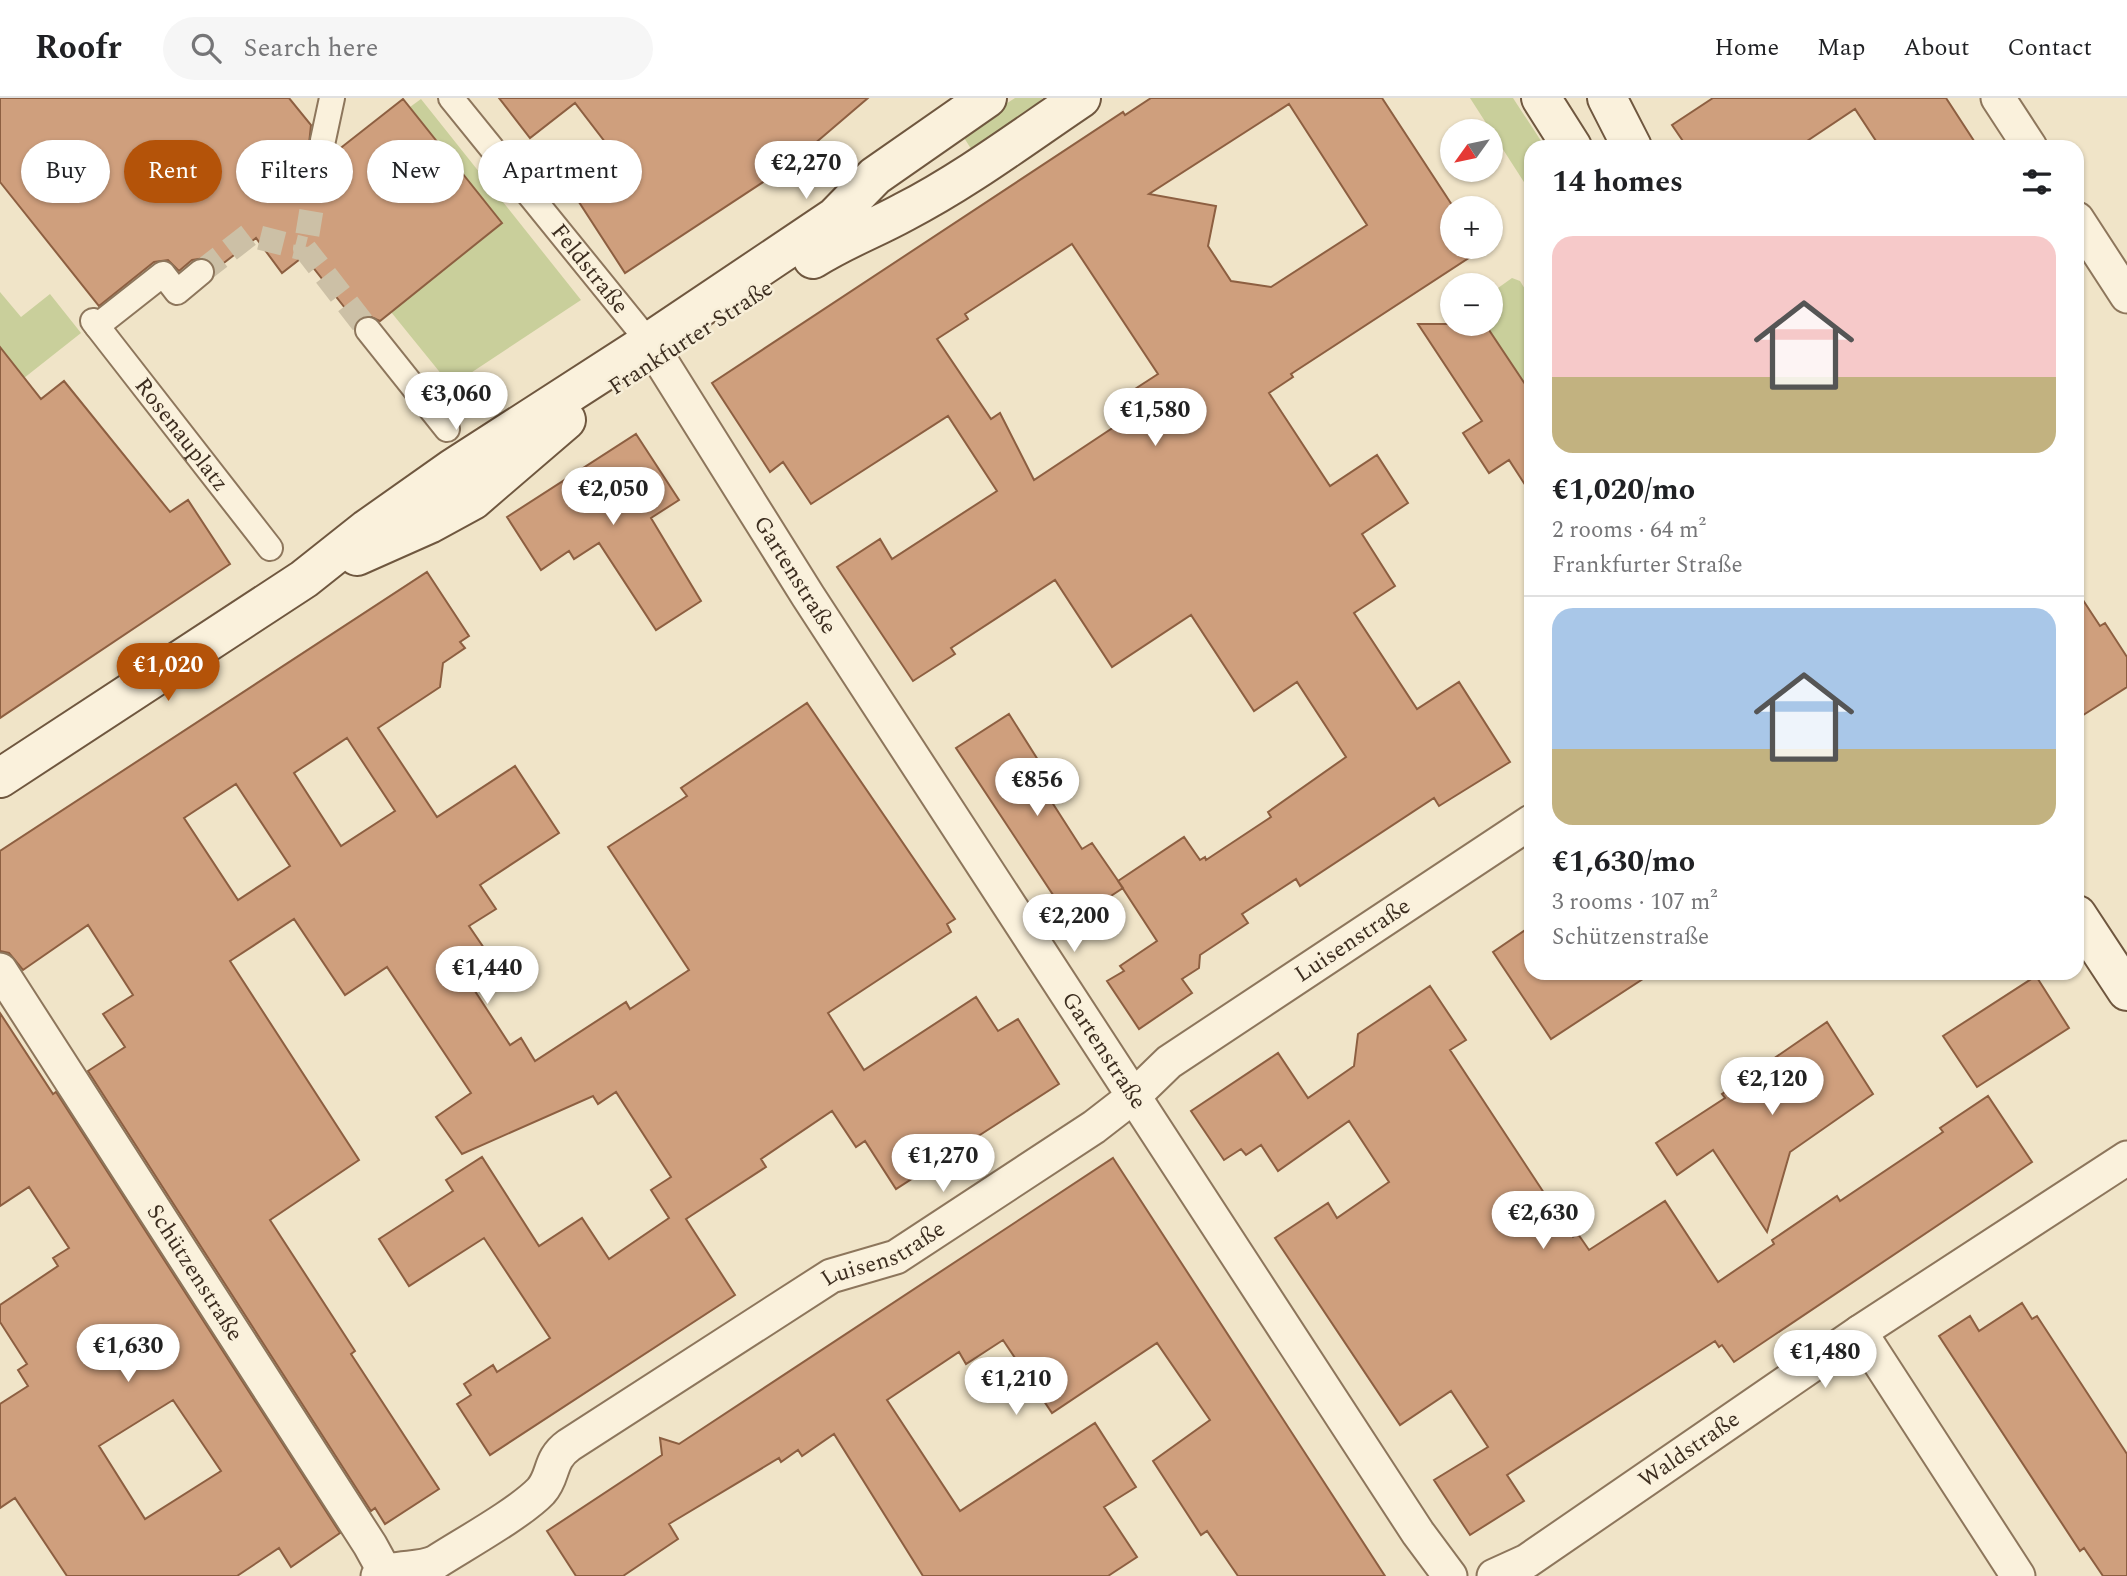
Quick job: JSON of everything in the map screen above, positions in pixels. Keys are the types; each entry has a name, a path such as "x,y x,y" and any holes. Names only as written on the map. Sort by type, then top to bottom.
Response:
{"main road":[{"name":"Frankfurter Straße","path":"654,350 835,217 875,176 987,98"},
{"name":"Frankfurter Straße","path":"0,778 304,579 367,528 452,469 847,237 903,213 956,182 1081,98"},
{"path":"1541,98 1568,140"},
{"path":"1606,98 1628,140"},
{"path":"2084,926 2127,991"}],"street":[{"path":"323,140 331,98"},
{"name":"Feldstraße","path":"451,98 654,350"},
{"path":"1998,98 2025,140"},
{"path":"2084,230 2127,296"},
{"name":"Rosenauplatz","path":"201,272 177,292 163,274 95,323 271,548"},
{"path":"368,330 447,429"},
{"name":"Gartenstraße","path":"654,350 808,596 1411,1522 1450,1576"},
{"name":"Luisenstraße","path":"383,1575 426,1568 436,1562 534,1497 548,1481 556,1455 569,1445 831,1276 896,1257 1094,1127 1134,1096 1169,1062 1524,827"},
{"name":"Schützenstraße","path":"0,970 370,1545 383,1575"},
{"name":"Waldstraße","path":"1494,1576 1527,1561 1860,1332 2127,1158"},
{"path":"1860,1332 2018,1576"}],"green space":[{"path":"1015,98 1043,98 975,155 961,133"},
{"path":"1470,98 1513,98 1540,140 1524,140 1524,182 1503,149 1503,119 1483,119"},
{"path":"421,99 454,140 436,140 410,107"},
{"path":"464,153 478,171 478,193 464,175"},
{"path":"486,203 504,203 581,300 451,386 391,312 502,223"},
{"path":"1512,278 1520,281 1524,288 1524,382 1493,336 1503,336 1503,284"},
{"path":"0,292 21,317 50,294 81,333 24,378 0,347"}],"building":[{"path":"0,98 289,98 311,125 309,140 236,140 236,203 353,203 353,140 351,140 403,99 436,140 367,140 367,203 464,203 464,175 478,193 478,203 486,203 502,223 380,321 366,315 356,322 304,256 282,273 256,238 216,269 205,258 192,260 179,271 168,260 154,262 99,306 0,182"},
{"path":"499,98 868,98 792,163 625,273 580,203 642,203 642,140 603,140 575,103 530,138"},
{"path":"1151,98 1382,98 1446,196 1440,196 1440,259 1467,259 1446,273 1440,273 1440,277 1291,374 1293,377 1269,393 1330,486 1377,455 1408,503 1362,534 1395,586 1354,613 1417,709 1459,682 1510,762 1439,806 1434,798 1300,886 1296,879 1242,914 1248,923 1200,955 1199,968 1182,979 1192,993 1139,1029 1107,981 1124,971 1120,966 1157,941 1118,881 1184,837 1200,860 1205,857 1206,860 1271,817 1268,812 1346,757 1297,682 1254,711 1191,615 1112,667 1055,580 951,648 955,654 913,681 837,567 880,539 892,559 997,491 948,416 811,504 783,462 770,472 712,383 1123,112 1125,115","holes":["1289,104 1367,225 1271,287 1231,281 1208,246 1216,206 1149,194","1072,244 1158,374 1118,400 1129,417 1034,480 1000,413 991,419 937,339 968,319 965,314"]},
{"path":"1713,98 1946,98 1973,140 1875,140 1855,109 1808,140 1682,140 1672,125"},
{"path":"1418,324 1440,324 1440,336 1493,336 1524,382 1524,483 1509,460 1489,473 1463,433 1482,421"},
{"path":"0,347 41,399 64,381 170,512 188,500 230,564 0,718"},
{"path":"636,434 679,500 651,518 701,601 656,630 599,543 574,559 569,551 541,570 507,517"},
{"path":"427,572 469,636 460,642 465,648 443,663 440,687 378,728 437,817 515,766 559,833 480,885 496,909 469,926 486,951 460,968 510,1045 521,1038 535,1061 626,1002 630,1009 689,970 608,847 687,796 681,788 807,703 955,919 947,924 951,932 828,1013 864,1070 976,997 998,1031 1018,1019 1059,1084 896,1189 865,1141 856,1147 832,1111 761,1159 766,1167 686,1219 735,1295 490,1455 457,1404 471,1395 464,1384 493,1365 497,1372 550,1338 484,1238 409,1286 379,1239 453,1191 446,1180 482,1157 539,1246 582,1218 609,1259 669,1218 651,1190 671,1177 616,1092 598,1104 593,1096 462,1154 436,1117 471,1093 387,967 345,995 294,919 230,961 359,1160 270,1220 355,1351 351,1354 439,1489 385,1524 375,1508 371,1511 88,1071 125,1047 103,1014 133,995 88,925 23,970 9,953 0,951 0,851","holes":["347,738 395,811 341,846 294,773","236,784 290,866 238,900 184,818"]},
{"path":"2084,602 2100,626 2105,623 2127,657 2127,687 2084,715"},
{"path":"1009,714 1057,790 1048,796 1082,849 1092,843 1123,888 1071,922 956,748"},
{"path":"1524,931 1524,980 1641,980 1551,1039 1493,952"},
{"path":"2030,980 2039,980 2069,1028 1977,1087 1943,1036"},
{"path":"1430,986 1466,1040 1450,1050 1573,1237 1578,1234 1589,1250 1665,1201 1718,1282 1774,1244 1772,1240 1837,1196 1840,1201 1943,1132 1940,1128 1988,1096 2032,1162 1734,1362 1722,1345 1719,1347 1715,1341 1507,1475 1524,1501 1470,1535 1434,1480 1488,1447 1451,1391 1400,1425 1275,1238 1328,1203 1337,1218 1389,1182 1349,1121 1278,1171 1261,1145 1246,1155 1241,1149 1224,1160 1191,1111 1278,1053 1308,1098 1354,1066 1358,1034"},
{"path":"0,1013 53,1094 56,1092 340,1533 291,1567 279,1548 237,1576 67,1576 15,1498 0,1508 0,1404 28,1386 18,1370 27,1364 0,1322 0,1305 58,1266 53,1258 69,1248 29,1187 0,1206","holes":["173,1400 221,1471 145,1519 99,1446"]},
{"path":"1827,1022 1873,1094 1790,1152 1767,1232 1713,1150 1677,1175 1656,1143 1725,1098 1722,1094"},
{"path":"1113,1158 1385,1576 1238,1576 1207,1531 1201,1535 1153,1461 1210,1420 1157,1343 1052,1413 1003,1340 966,1364 959,1352 887,1400 960,1511 1095,1423 1136,1487 1104,1507 1137,1557 1108,1576 923,1576 834,1434 802,1456 798,1450 781,1462 779,1458 669,1524 678,1539 623,1576 576,1576 547,1531 662,1455 660,1438 679,1444"},
{"path":"2022,1303 2032,1319 2037,1316 2127,1454 2127,1576 2103,1576 2084,1548 2080,1551 1939,1336 1970,1316 1979,1331"}],"tunnel":[{"path":"313,203 305,249 368,330"},
{"path":"201,272 249,235 305,249"}]}
